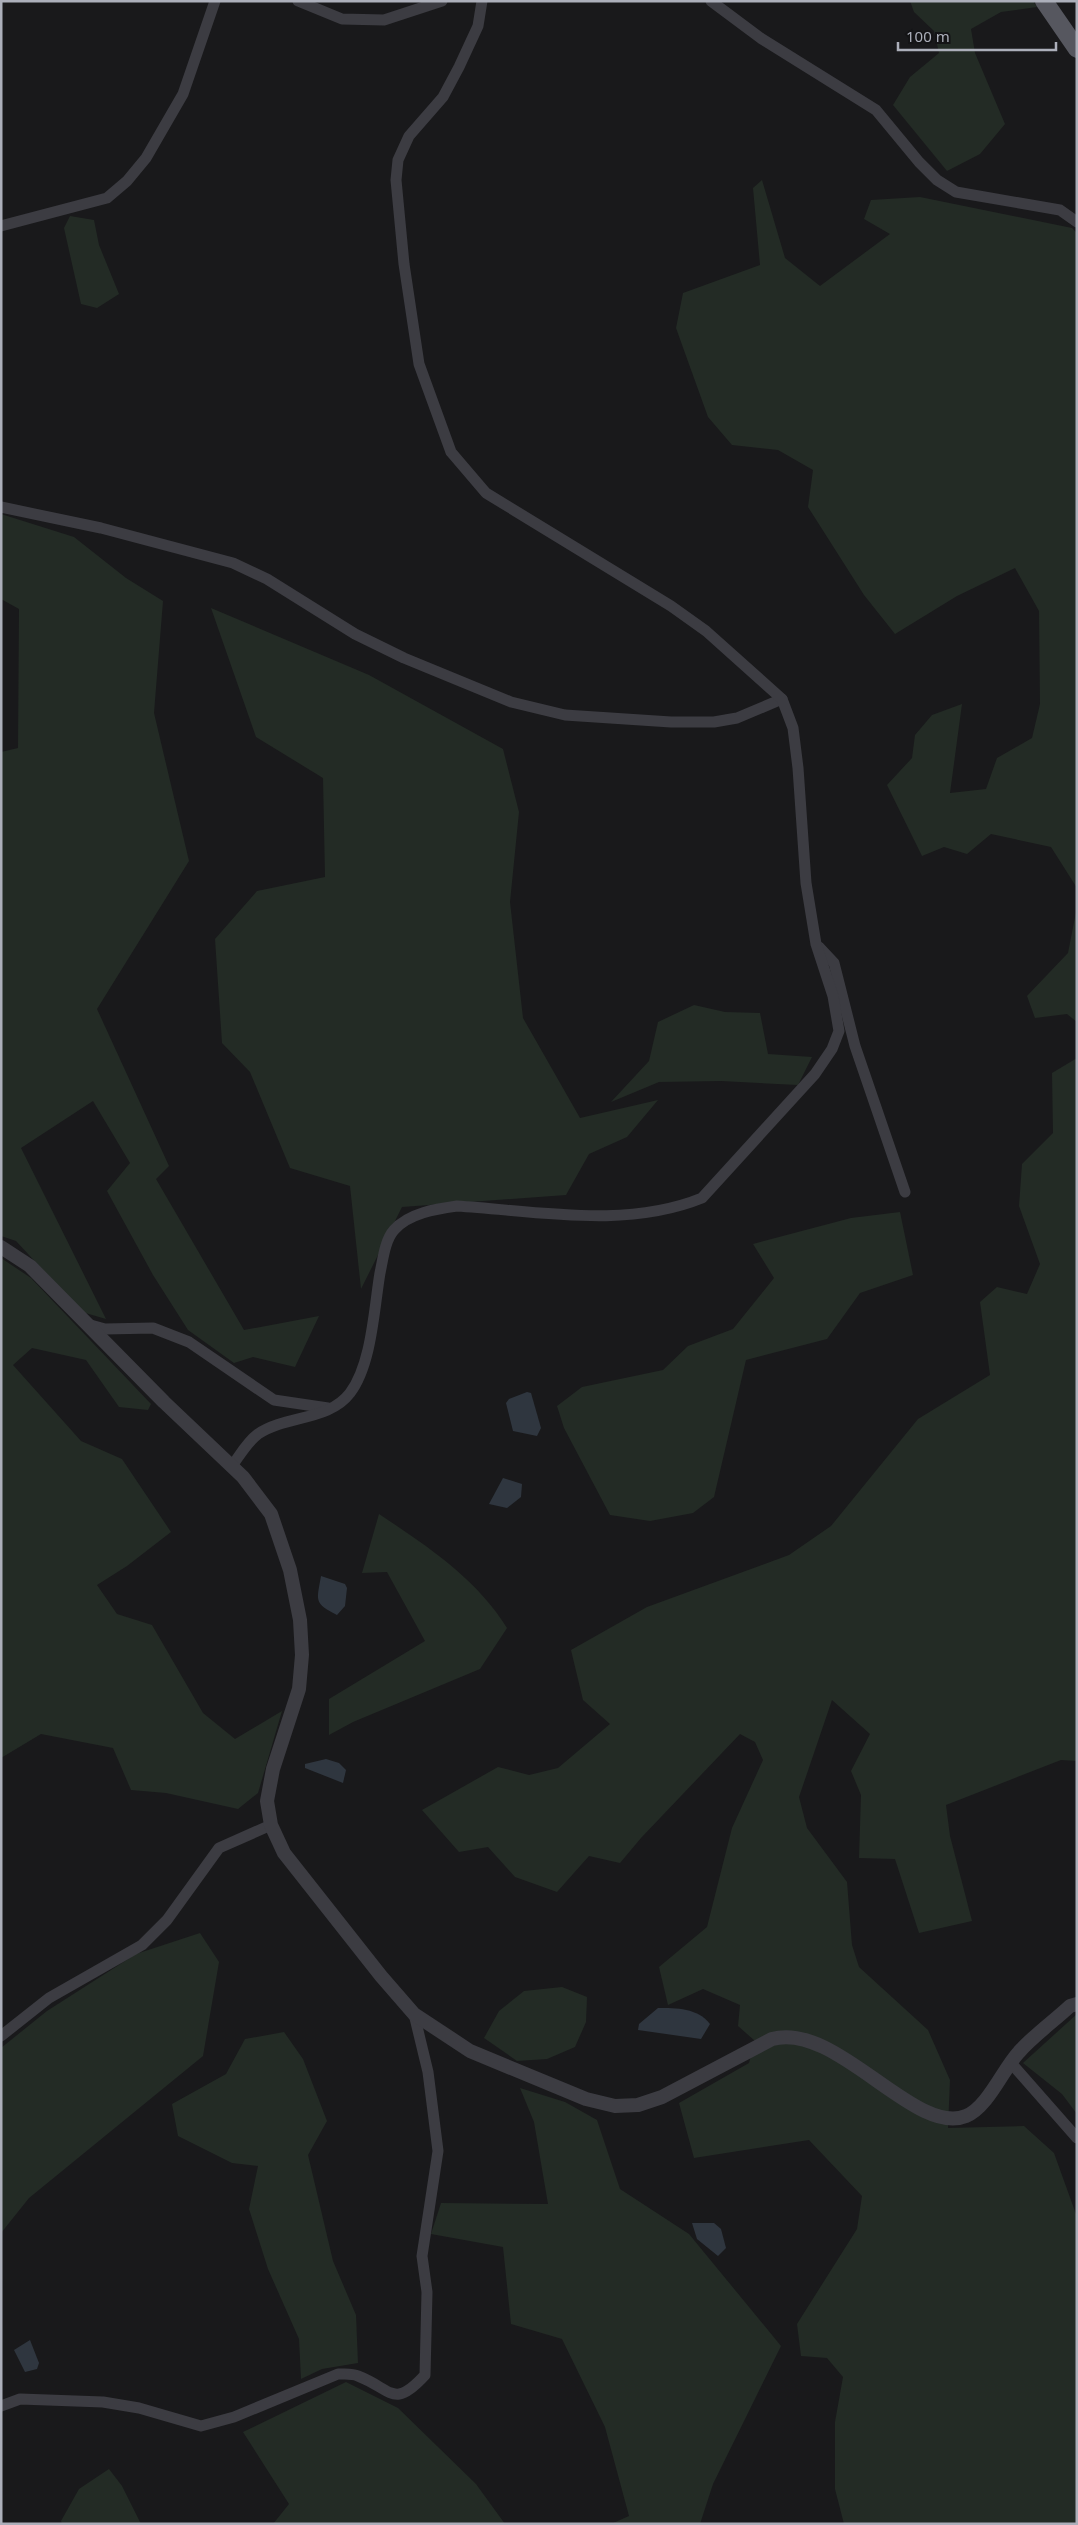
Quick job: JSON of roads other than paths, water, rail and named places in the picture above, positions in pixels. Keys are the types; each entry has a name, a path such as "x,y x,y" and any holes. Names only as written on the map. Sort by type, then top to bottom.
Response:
{"main road":[{"path":"1044,1 1077,49"}],"street":[{"path":"1,226 107,198 127,181 146,158 183,94 215,1"},
{"path":"298,1 342,19 384,20 442,1"},
{"path":"232,1466 248,1443 258,1434 274,1426 333,1408 350,1394 360,1375 366,1355 384,1252 394,1230 410,1218 435,1209 457,1206 606,1216 641,1215 680,1207 702,1198 815,1074 832,1049 838,1031 833,996 816,944 806,883 794,736 782,699 706,631 671,606 486,493 451,452 419,364 404,264 396,180 398,160 409,136 444,97 478,26 482,1"},
{"path":"711,1 762,39 876,110 919,162 937,180 956,192 1060,210 1077,222"},
{"path":"1,507 101,528 233,563 267,579 355,634 404,658 511,702 565,715 622,721 688,722 737,718 782,699"},
{"path":"816,944 834,963 855,1046 905,1192"},
{"path":"1,1247 30,1266 164,1402 243,1477 271,1514 290,1570 300,1620 302,1655 299,1689 273,1769 267,1801 271,1825 284,1853 381,1976 414,2014 470,2050 586,2099 614,2106 638,2105 662,2096 783,2036 808,2040 932,2115 955,2118 974,2111 1020,2051 1070,2006 1077,2004"},
{"path":"87,1324 105,1329 153,1328 189,1342 274,1400 333,1408"},
{"path":"1,2036 49,1998 142,1945 168,1920 219,1848 271,1825"},
{"path":"1,2406 20,2399 103,2402 139,2408 201,2426 234,2418 300,2388 338,2374 356,2375 387,2392 398,2395 410,2391 425,2375 426,2292 422,2256 438,2151 428,2072 414,2014"},
{"path":"1010,2063 1077,2138"}]}
